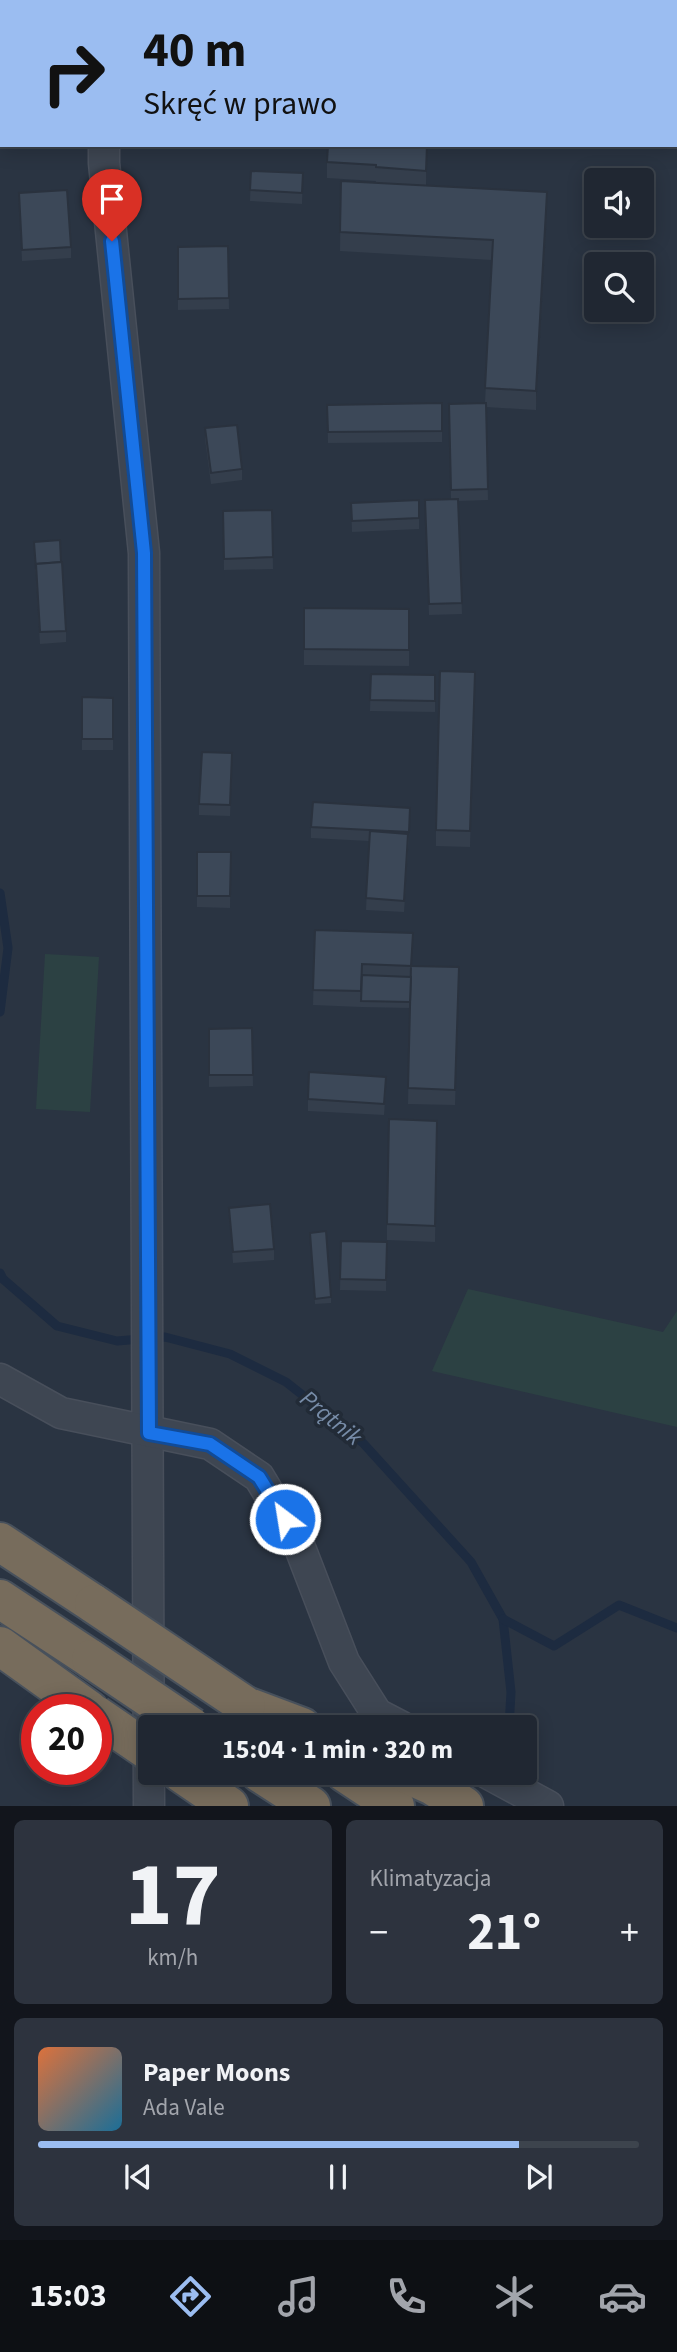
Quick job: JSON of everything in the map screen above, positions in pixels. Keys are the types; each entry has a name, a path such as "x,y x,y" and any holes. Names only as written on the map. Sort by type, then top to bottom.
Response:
{"highway":[{"path":"0,1542 259,1715"},
{"path":"0,1599 174,1715"},
{"path":"0,1646 67,1694"},
{"path":"246,1706 270,1715"},
{"path":"112,1726 138,1744"},
{"path":"198,1785 229,1806"},
{"path":"279,1785 311,1806"},
{"path":"363,1785 395,1806"},
{"path":"428,1785 464,1806"}],"street":[{"path":"104,147 144,553 149,1806"},
{"path":"0,1379 61,1413 210,1444 259,1477 297,1539 344,1662 379,1715"},
{"path":"509,1785 548,1806"}],"green space":[{"path":"45,954 99,957 90,1112 36,1109"},
{"path":"468,1289 663,1332 677,1311 677,1427 432,1371"}],"building":[{"path":"328,147 427,147 426,171 327,162"},
{"path":"251,171 303,173 302,193 250,190"},
{"path":"341,181 547,192 536,391 485,388 493,240 340,232"},
{"path":"67,190 71,247 22,250 19,193"},
{"path":"228,246 229,298 178,299 178,247"},
{"path":"442,403 442,431 328,432 327,405"},
{"path":"486,403 488,489 451,490 449,404"},
{"path":"237,425 242,469 211,473 205,428"},
{"path":"458,499 462,603 429,604 425,500"},
{"path":"419,500 419,518 352,521 351,503"},
{"path":"272,510 273,557 224,559 223,511"},
{"path":"60,540 61,562 36,564 36,569 34,542"},
{"path":"62,562 66,631 40,632 36,564"},
{"path":"304,608 409,609 409,650 304,649"},
{"path":"440,671 475,672 470,831 436,830"},
{"path":"371,674 435,675 435,701 370,700"},
{"path":"82,697 113,698 113,739 82,739"},
{"path":"202,752 232,753 230,805 199,804"},
{"path":"313,802 410,808 409,832 311,827"},
{"path":"370,831 408,834 404,901 366,898"},
{"path":"197,852 231,852 230,896 197,896"},
{"path":"315,930 413,933 411,966 362,964 361,991 313,990"},
{"path":"411,966 459,967 455,1090 408,1088"},
{"path":"362,975 411,977 410,1002 361,1001"},
{"path":"252,1028 253,1075 209,1075 209,1029"},
{"path":"309,1072 386,1077 384,1104 308,1099"},
{"path":"389,1119 437,1121 435,1226 387,1224"},
{"path":"270,1204 274,1249 233,1252 229,1208"},
{"path":"326,1231 331,1297 315,1299 310,1233"},
{"path":"341,1241 387,1242 386,1280 340,1279"}],"waterway":[{"name":"Prątnik","path":"0,893 8,948 0,1012"},
{"name":"Prątnik","path":"0,1273 3,1279 57,1326 117,1341 165,1337 230,1354 286,1382 363,1443 471,1562 503,1619 511,1692 510,1715"},
{"path":"503,1619 554,1646 619,1605 677,1628"}],"route":[{"path":"112,241 144,553 149,1433 210,1444 259,1477 285,1519"}]}
